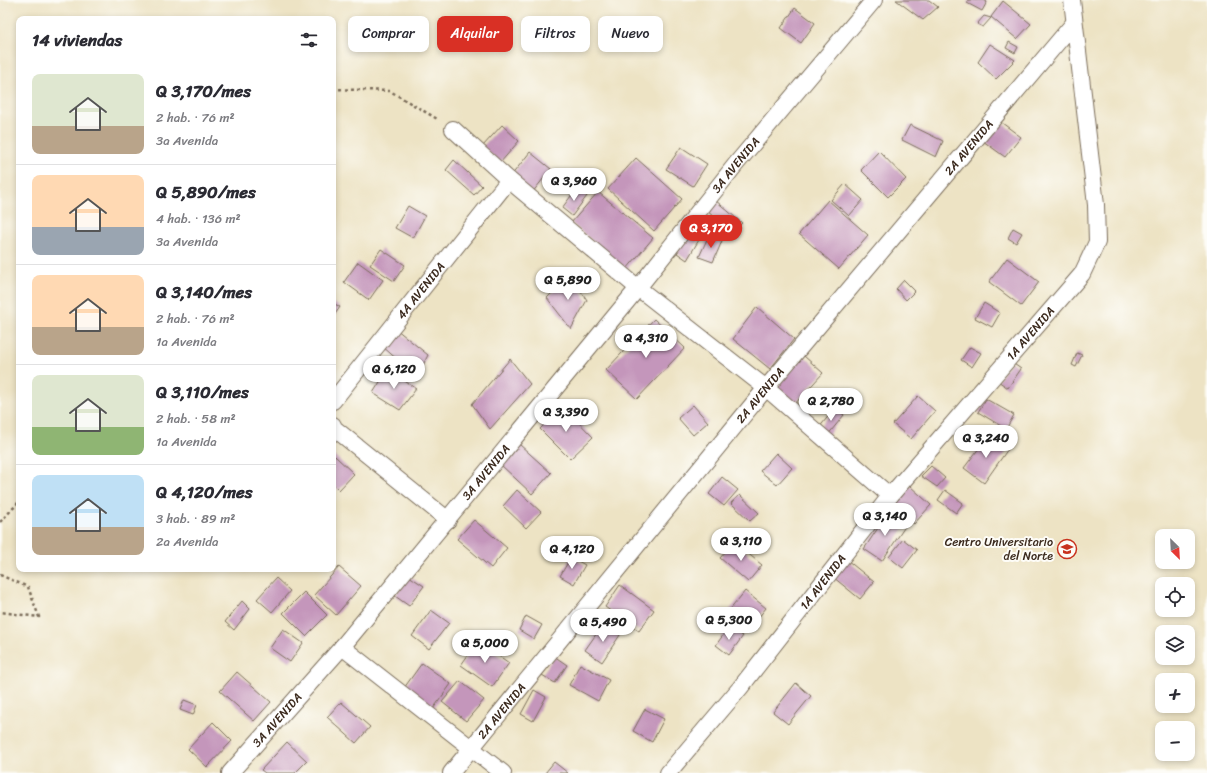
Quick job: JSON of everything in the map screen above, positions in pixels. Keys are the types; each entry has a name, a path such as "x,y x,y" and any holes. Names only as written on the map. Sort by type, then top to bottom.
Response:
{"street":[{"name":"3A AVENIDA","path":"230,773 342,647 448,520 638,288 736,164 874,0"},
{"path":"1072,0 1074,23"},
{"name":"1A AVENIDA","path":"668,773 740,688 890,496 1082,274 1097,242 1096,205 1074,23"},
{"name":"2A AVENIDA","path":"451,773 766,388 1074,23"},
{"path":"453,129 509,180 638,288 766,388 890,496"},
{"name":"4A AVENIDA","path":"336,397 509,180"},
{"path":"336,430 448,520"},
{"path":"342,647 503,773"}],"path":[{"path":"336,89 390,91 453,129"},
{"path":"0,522 16,505"},
{"path":"0,575 28,587 39,617 0,612"}],"building":[{"path":"896,0 929,0 938,7 923,20"},
{"path":"969,0 984,0 987,2 982,11 967,3"},
{"path":"1003,1 1031,24 1017,39 991,17"},
{"path":"795,8 815,23 801,43 781,28"},
{"path":"984,16 991,18 983,27 977,24"},
{"path":"1009,42 1018,47 1015,53 1006,48"},
{"path":"990,44 1015,60 996,79 978,62"},
{"path":"998,120 1021,137 1005,157 983,141"},
{"path":"502,125 519,141 500,163 482,147"},
{"path":"910,125 943,141 936,157 902,140"},
{"path":"681,147 707,164 693,186 666,169"},
{"path":"879,151 906,179 888,197 861,170"},
{"path":"530,152 551,169 532,193 511,176"},
{"path":"636,158 682,199 654,231 608,189"},
{"path":"454,160 482,186 474,195 446,170"},
{"path":"845,184 863,200 849,216 831,200"},
{"path":"577,188 587,196 572,216 562,208"},
{"path":"598,192 653,238 626,270 571,223"},
{"path":"715,200 742,223 732,233 706,210"},
{"path":"828,200 868,235 839,269 799,234"},
{"path":"408,206 425,216 413,238 395,228"},
{"path":"696,222 706,228 687,260 677,253"},
{"path":"1013,228 1022,233 1016,243 1008,238"},
{"path":"709,235 722,241 713,262 699,257"},
{"path":"381,249 405,265 394,281 370,265"},
{"path":"1007,258 1039,282 1021,306 989,282"},
{"path":"358,262 383,280 369,300 344,282"},
{"path":"570,275 587,300 571,329 547,298"},
{"path":"904,280 915,291 906,300 896,289"},
{"path":"984,303 1000,313 992,327 975,318"},
{"path":"336,305 340,307 336,313"},
{"path":"757,307 794,339 770,369 733,339"},
{"path":"654,319 685,348 637,399 606,370"},
{"path":"396,329 428,355 417,377 382,346"},
{"path":"970,347 981,353 972,367 961,360"},
{"path":"1077,353 1082,355 1076,367 1072,365"},
{"path":"804,356 823,373 793,406 773,389"},
{"path":"510,359 530,384 490,429 472,404"},
{"path":"1011,362 1021,369 1008,388 998,381"},
{"path":"388,369 416,389 400,410 373,393"},
{"path":"842,395 844,403 805,412 802,404"},
{"path":"918,396 935,411 911,439 893,424"},
{"path":"986,399 1014,415 1006,429 978,412"},
{"path":"693,405 708,422 693,435 678,418"},
{"path":"563,406 593,437 570,459 540,429"},
{"path":"835,408 844,415 827,436 818,429"},
{"path":"989,435 1008,449 984,483 964,468"},
{"path":"519,444 551,473 532,494 501,465"},
{"path":"776,453 792,468 777,485 760,471"},
{"path":"336,457 354,474 339,490 336,487"},
{"path":"931,466 945,478 937,487 921,476"},
{"path":"722,477 738,490 724,506 709,494"},
{"path":"910,486 931,505 914,524 893,505"},
{"path":"517,490 541,512 526,528 503,506"},
{"path":"945,490 963,503 956,513 938,500"},
{"path":"740,495 759,513 750,521 731,503"},
{"path":"888,513 906,525 882,561 864,549"},
{"path":"474,520 507,548 491,568 457,539"},
{"path":"903,539 917,550 903,568 889,557"},
{"path":"734,542 762,565 748,582 720,558"},
{"path":"571,557 585,565 574,584 560,576"},
{"path":"847,560 874,582 860,599 833,577"},
{"path":"339,567 361,586 336,615 314,595"},
{"path":"409,576 424,586 409,606 395,596"},
{"path":"276,578 290,591 272,612 257,599"},
{"path":"620,585 654,610 639,631 605,607"},
{"path":"745,591 766,608 746,633 725,616"},
{"path":"304,592 327,615 306,636 283,613"},
{"path":"242,601 250,609 234,630 225,622"},
{"path":"431,610 449,623 429,649 412,636"},
{"path":"526,616 542,625 534,639 519,630"},
{"path":"604,623 620,635 602,662 585,650"},
{"path":"729,627 743,636 729,655 716,645"},
{"path":"283,629 303,643 290,662 270,648"},
{"path":"478,641 509,663 492,687 461,665"},
{"path":"554,656 567,665 555,683 542,675"},
{"path":"422,663 451,684 433,709 404,688"},
{"path":"580,664 609,680 598,701 569,685"},
{"path":"237,672 271,702 254,721 220,691"},
{"path":"460,681 484,700 466,721 442,702"},
{"path":"796,683 811,696 788,724 773,712"},
{"path":"534,690 546,697 533,721 521,714"},
{"path":"184,700 197,705 193,715 180,710"},
{"path":"341,702 370,727 356,743 327,717"},
{"path":"645,709 664,719 652,742 633,731"},
{"path":"213,722 232,741 207,767 188,749"},
{"path":"287,742 307,761 295,773 265,773 261,770"},
{"path":"554,762 568,773 545,773"}],"place":[{"name":"Centro Universitario del Norte","path":"1067,549"}]}
